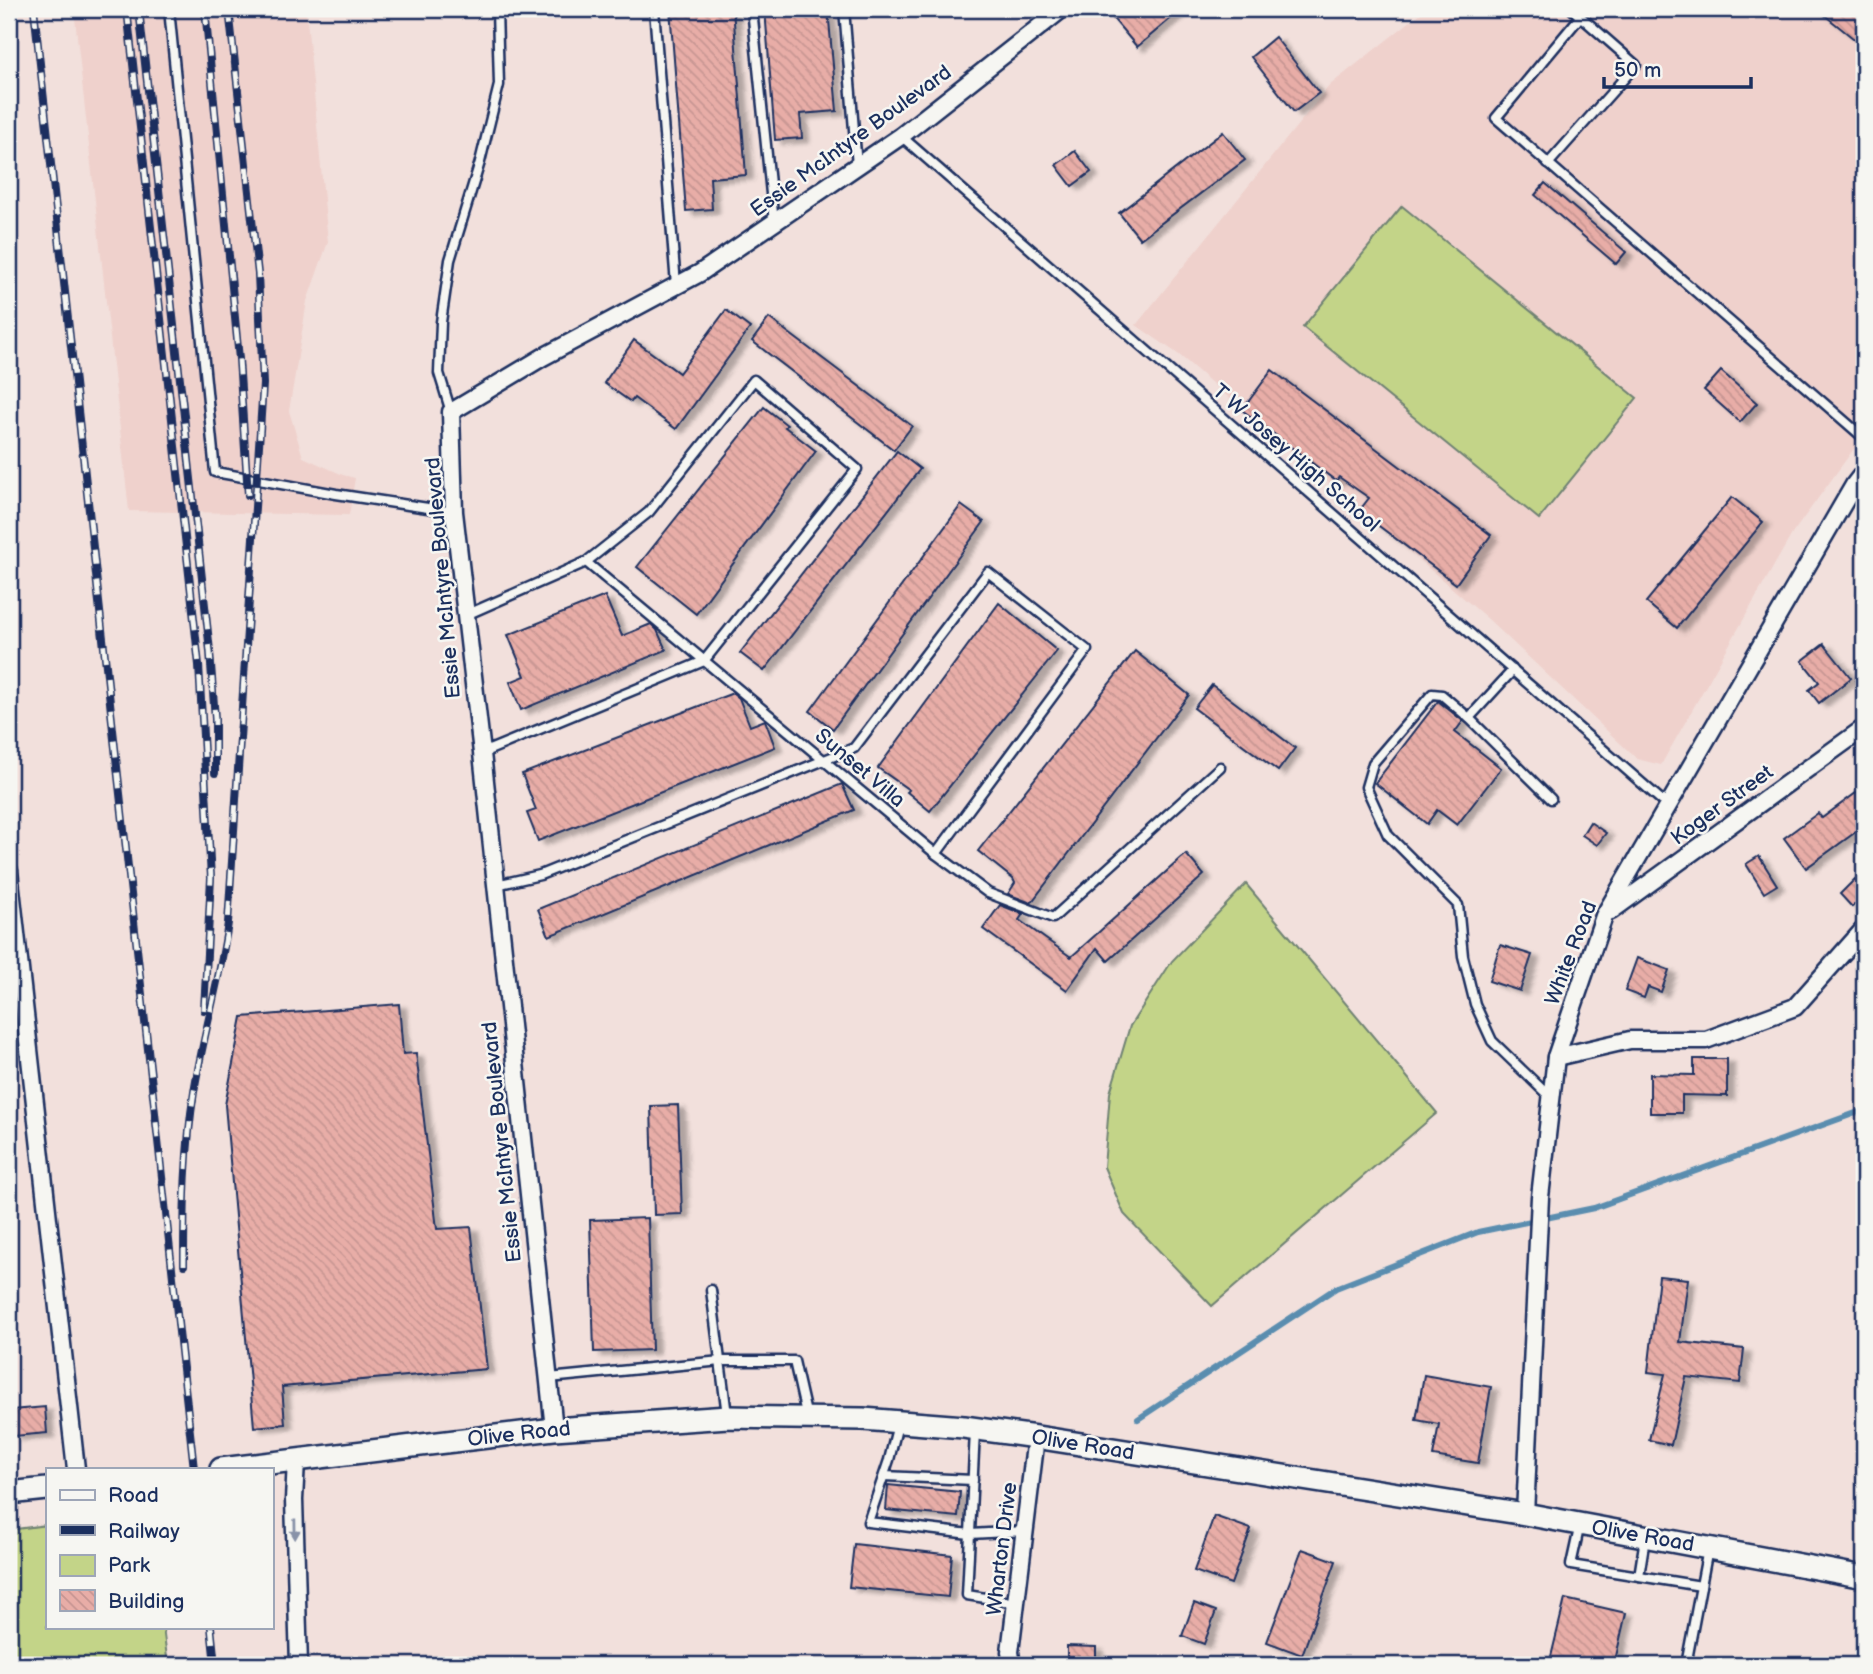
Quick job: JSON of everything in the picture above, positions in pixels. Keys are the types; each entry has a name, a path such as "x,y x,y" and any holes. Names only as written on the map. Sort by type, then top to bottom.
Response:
{"street":[{"name":"Essie McIntyre Boulevard","path":"554,1429 454,512 450,412 543,357 700,273 901,136 1062,9"},
{"name":"White Road","path":"1525,1514 1539,1219 1556,1057 1604,916 1864,472"},
{"name":"Koger Street","path":"1604,916 1864,728"},
{"path":"9,871 76,1468"},
{"path":"1556,1057 1630,1040 1706,1040 1795,1007 1864,929"},
{"name":"Olive Road","path":"230,1468 554,1429 728,1418 898,1422 975,1428 1037,1437 1525,1514 1864,1577"},
{"name":"Wharton Drive","path":"1012,1665 1010,1652 1037,1437"},
{"path":"296,1461 294,1500 299,1665"},
{"path":"9,1493 46,1489"}],"lane":[{"path":"169,9 215,472 454,512"},
{"path":"450,412 439,373 441,322 450,260 480,162 499,85 497,9"},
{"path":"654,9 677,285"},
{"path":"752,9 774,223"},
{"path":"844,9 857,166"},
{"path":"1548,164 1636,65 1572,9"},
{"path":"1580,17 1496,118 1864,438"},
{"name":"T W Josey High School","path":"901,136 1668,806"},
{"path":"466,614 586,562 649,512 754,380 856,469 704,661 482,753"},
{"name":"Sunset Villa","path":"586,562 936,854 988,893 1053,918 1220,767"},
{"path":"496,885 540,875 854,748 988,572 1087,650 936,854"},
{"path":"1469,718 1513,670"},
{"path":"1551,799 1469,718 1442,695 1433,694 1374,763 1366,787 1388,835 1458,905 1463,956 1475,1003 1492,1041 1551,1098"},
{"path":"712,1290 728,1418"},
{"path":"548,1378 721,1361 794,1361 807,1418"},
{"path":"898,1422 884,1476 868,1522 970,1534 1025,1531"},
{"path":"975,1428 967,1595 1016,1603"},
{"path":"884,1476 973,1480"},
{"path":"1580,1524 1572,1565 1701,1586"},
{"path":"1639,1576 1645,1536"},
{"path":"1686,1665 1708,1548"}],"shaded area":[{"path":"74,9 306,9 328,242 307,301 289,411 303,457 355,478 349,515 129,511"},
{"path":"1426,9 1864,9 1864,435 1792,534 1661,765 1637,759 1488,619 1178,354 1136,325 1330,85"}],"green space":[{"path":"1402,206 1637,398 1539,519 1303,327"},
{"path":"1246,884 1437,1113 1212,1306 1124,1214 1104,1167 1110,1093 1130,1026 1172,961"},
{"path":"46,1525 46,1628 163,1628 168,1665 9,1665 9,1530"}],"building":[{"path":"670,9 733,9 746,175 710,178 712,209 686,211"},
{"path":"765,9 828,9 837,111 800,114 802,138 775,140"},
{"path":"1105,9 1182,9 1137,47"},
{"path":"1817,9 1864,9 1864,47"},
{"path":"1275,37 1319,93 1294,112 1251,57"},
{"path":"1223,132 1245,160 1140,239 1119,213"},
{"path":"1075,151 1091,172 1072,186 1056,165"},
{"path":"1545,183 1626,252 1616,264 1535,195"},
{"path":"726,310 750,328 676,429 634,398 631,402 604,383 634,340 679,373"},
{"path":"769,318 912,426 894,450 752,341"},
{"path":"1272,370 1491,535 1456,584 1359,511 1369,498 1339,477 1336,481 1242,410"},
{"path":"1721,371 1757,403 1740,422 1704,390"},
{"path":"764,407 816,451 696,614 637,567"},
{"path":"897,451 920,469 764,671 740,653"},
{"path":"1732,497 1763,522 1677,628 1646,602"},
{"path":"961,505 984,522 833,729 810,711"},
{"path":"605,596 622,636 651,624 657,630 666,650 521,710 510,682 525,676 508,635"},
{"path":"999,603 1057,651 930,811 907,792 909,790 878,768"},
{"path":"1824,644 1851,678 1819,703 1809,690 1819,682 1802,661"},
{"path":"1135,651 1189,695 1031,903 1008,894 1015,883 1013,879 978,851"},
{"path":"1212,685 1295,748 1278,771 1194,708"},
{"path":"733,693 739,698 750,726 765,720 775,747 538,841 527,813 536,810 522,774"},
{"path":"1438,701 1463,721 1455,732 1501,768 1457,825 1437,810 1427,824 1375,783"},
{"path":"842,784 854,810 549,936 538,909"},
{"path":"1864,787 1864,826 1806,868 1784,838 1818,813 1822,818"},
{"path":"1590,822 1606,833 1597,845 1582,835"},
{"path":"1186,854 1204,875 1108,961 1097,948 1067,990 983,929 1000,905 1023,914 1019,920 1071,957"},
{"path":"1759,856 1777,885 1764,893 1746,864"},
{"path":"1855,879 1864,888 1864,896 1852,907 1840,894"},
{"path":"1500,945 1532,955 1520,991 1489,981"},
{"path":"1637,958 1669,970 1661,992 1648,987 1644,998 1625,991"},
{"path":"399,1004 403,1054 416,1053 437,1229 471,1227 487,1369 282,1387 285,1424 254,1427 225,1105 242,1017"},
{"path":"1694,1059 1727,1059 1727,1096 1682,1095 1682,1113 1650,1113 1650,1074 1694,1075"},
{"path":"678,1105 682,1214 654,1215 651,1106"},
{"path":"648,1218 652,1350 594,1352 590,1220"},
{"path":"1659,1276 1688,1279 1680,1342 1744,1349 1740,1383 1686,1377 1671,1445 1649,1440 1665,1374 1648,1372"},
{"path":"1424,1375 1491,1387 1478,1463 1433,1456 1439,1424 1416,1420"},
{"path":"45,1407 47,1433 14,1436 12,1410"},
{"path":"888,1485 960,1492 958,1517 886,1510"},
{"path":"1214,1516 1251,1529 1231,1584 1194,1571"},
{"path":"854,1544 952,1555 948,1597 849,1587"},
{"path":"1302,1549 1336,1561 1302,1655 1267,1642"},
{"path":"1565,1599 1626,1613 1614,1665 1549,1665"},
{"path":"1194,1603 1216,1611 1204,1644 1182,1636"},
{"path":"1067,1646 1096,1647 1096,1665 1067,1665"}],"waterway":[{"path":"1138,1419 1336,1288 1478,1232 1594,1208 1864,1110"}],"railway":[{"path":"34,9 194,1468"},
{"path":"127,9 199,665 211,878 204,1010"},
{"path":"139,9 210,651 215,719 215,773"},
{"path":"205,9 239,359 248,495"},
{"path":"184,1265 191,1113 228,923 263,384 258,274 229,9"},
{"path":"211,1628 215,1665"}]}
